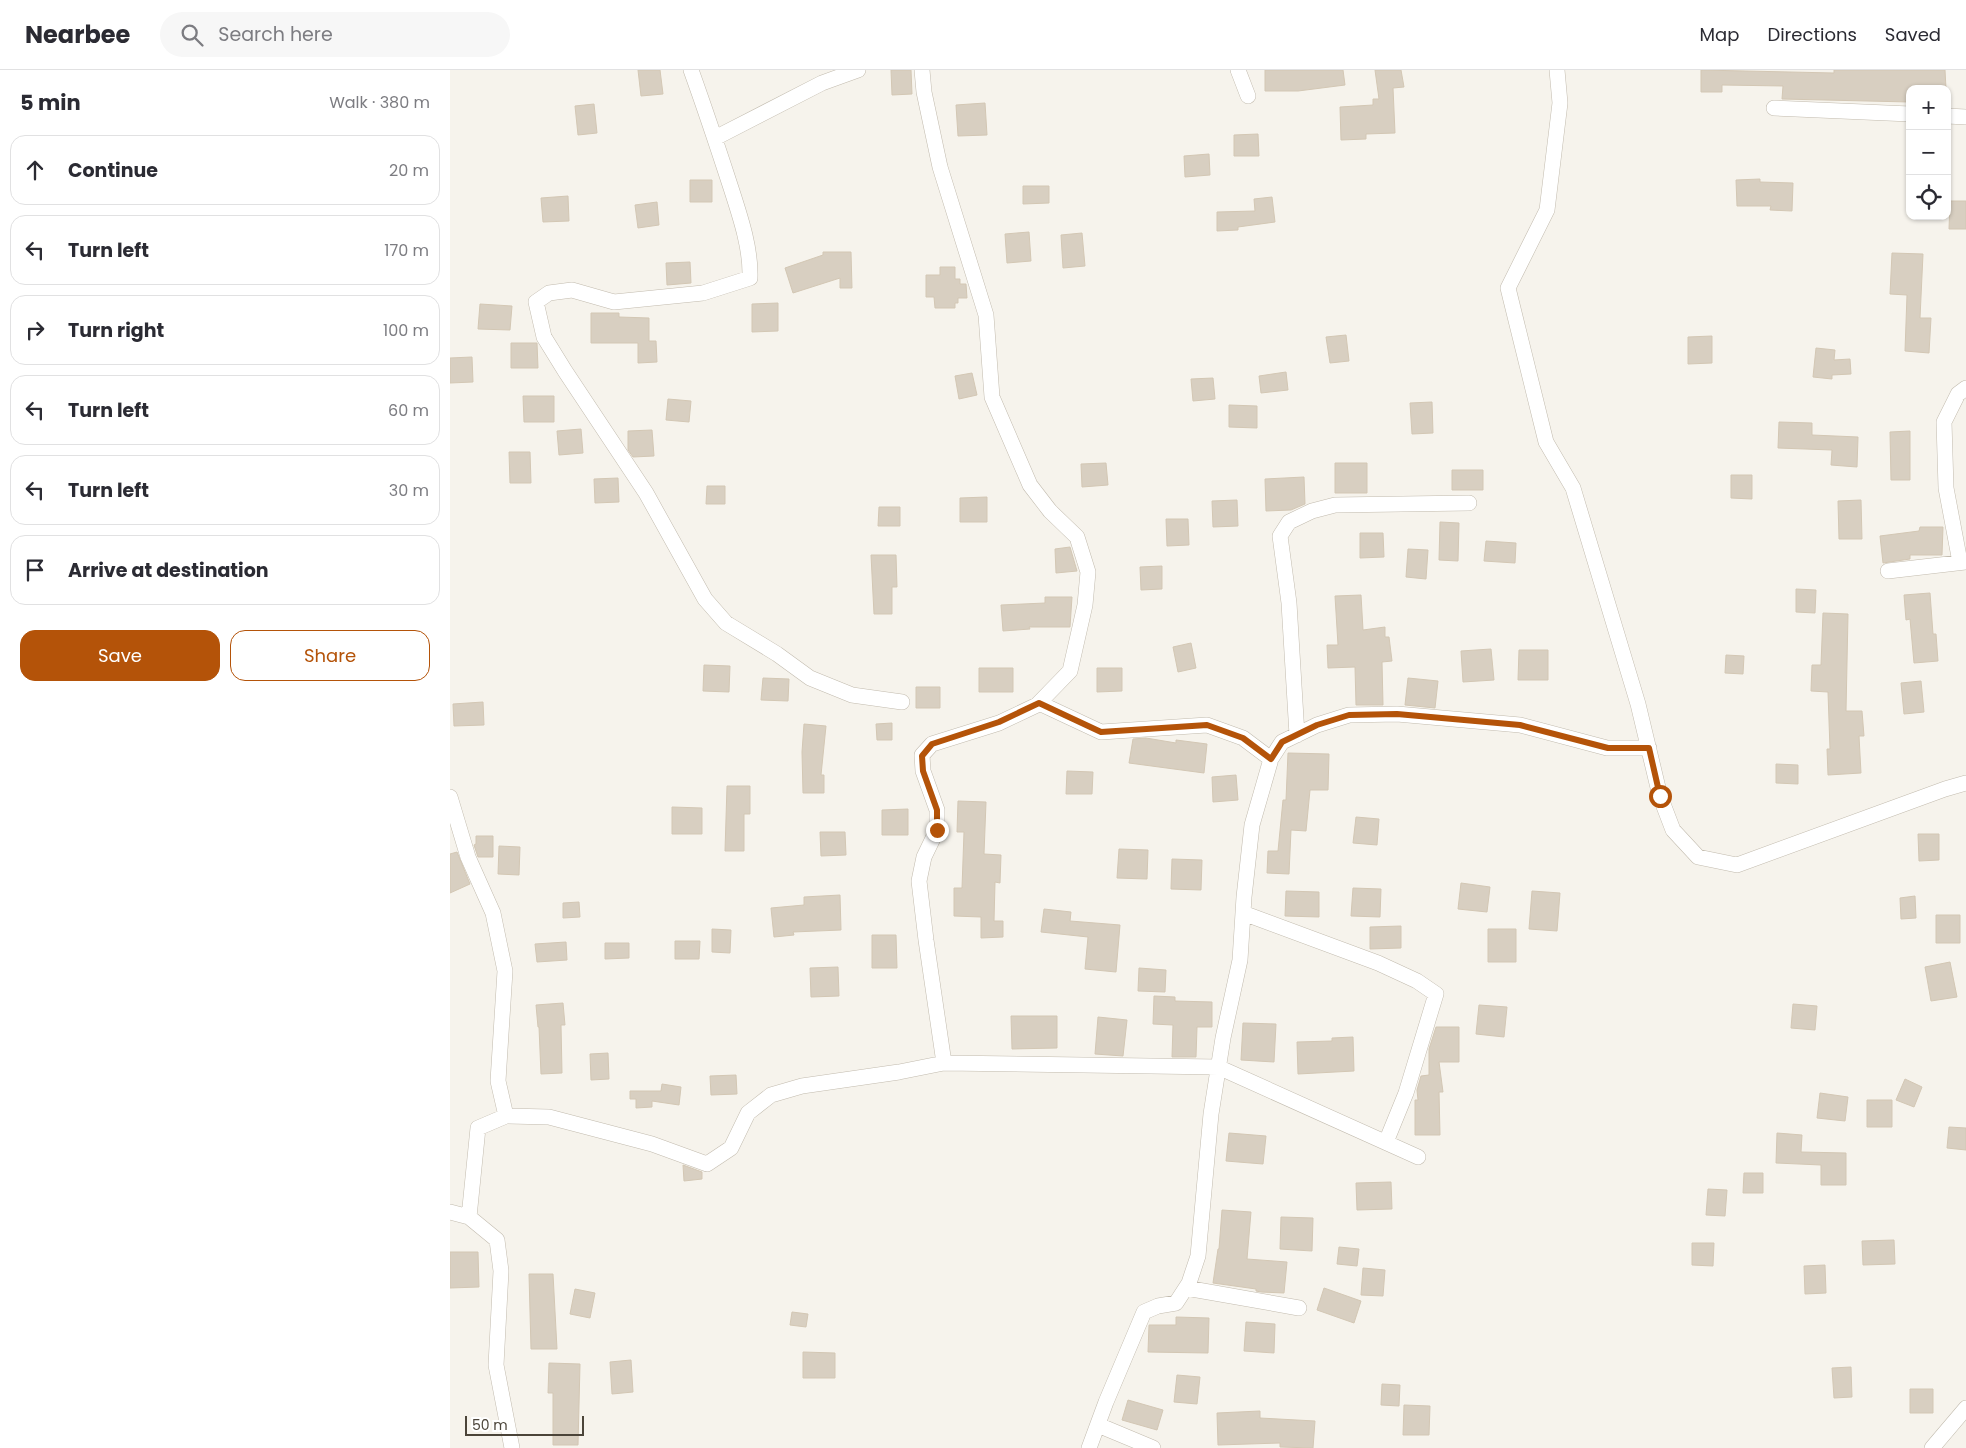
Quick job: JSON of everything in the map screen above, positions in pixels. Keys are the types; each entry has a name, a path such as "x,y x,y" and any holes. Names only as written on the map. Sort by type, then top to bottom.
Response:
{"street":[{"path":"690,70 715,138 740,216 751,263 750,278 703,293 614,302 572,290 550,293 536,302 544,337 646,493 705,599 726,623 777,654 810,678 852,695 902,702"},
{"path":"715,138 822,83 858,70"},
{"path":"922,70 924,92 940,167 986,315 992,396 1030,485 1050,511 1078,537 1088,572 1085,605 1070,671 1039,703 999,722 932,744 922,756 923,771 937,810 937,830 924,857 919,881 944,1063"},
{"path":"1238,70 1248,96"},
{"path":"1557,70 1560,103 1547,210 1508,288 1546,442 1574,488 1638,704 1660,796 1673,830 1698,857 1737,865 1966,783"},
{"path":"1774,108 1906,114"},
{"path":"1951,116 1966,117"},
{"path":"1888,570 1963,562 1946,488 1944,422 1958,394 1966,388"},
{"path":"1297,735 1289,602 1280,536 1289,522 1312,511 1335,505 1469,503"},
{"path":"1039,703 1101,732 1207,725 1243,738 1271,759"},
{"path":"1089,1448 1144,1312 1158,1306 1176,1303 1186,1288 1198,1256 1211,1114 1218,1067 1240,960 1252,825 1271,759 1282,742 1317,725 1349,715 1397,714 1520,725 1608,748 1649,748"},
{"path":"450,797 468,857 493,912 505,971 498,1081 506,1116"},
{"path":"1243,913 1378,963 1418,982 1436,994 1406,1093 1386,1142"},
{"path":"469,1217 478,1128 506,1116 549,1117 652,1144 707,1164 731,1148 748,1113 771,1095 802,1086 899,1072 944,1063 1218,1067 1418,1157"},
{"path":"450,1212 469,1217 496,1240 501,1271 496,1365 512,1448"},
{"path":"1186,1288 1299,1308"},
{"path":"1932,1448 1966,1408"},
{"path":"1098,1425 1153,1448"}],"building":[{"path":"638,70 660,70 663,94 641,96"},
{"path":"891,70 911,70 912,94 892,95"},
{"path":"1265,70 1343,70 1345,85 1298,91 1265,91"},
{"path":"1375,70 1401,70 1404,87 1393,88 1395,133 1366,134 1366,139 1341,140 1340,107 1373,105 1373,99 1379,99"},
{"path":"1701,70 1834,73 1834,70 1945,70 1946,85 1906,85 1906,102 1782,99 1783,86 1722,85 1722,92 1701,92"},
{"path":"985,103 987,135 958,136 956,105"},
{"path":"594,104 597,133 578,135 575,106"},
{"path":"1258,134 1259,156 1234,156 1234,135"},
{"path":"1209,154 1210,175 1185,177 1184,156"},
{"path":"1760,179 1760,182 1793,183 1792,211 1770,210 1771,206 1737,206 1736,180"},
{"path":"690,180 712,180 712,202 690,202"},
{"path":"1023,186 1049,186 1049,203 1023,204"},
{"path":"568,196 569,221 543,222 541,198"},
{"path":"1272,197 1275,222 1238,227 1238,230 1217,231 1217,212 1255,211 1254,199"},
{"path":"1951,201 1966,201 1966,229 1949,229"},
{"path":"657,202 659,225 638,228 635,205"},
{"path":"1029,232 1031,261 1007,263 1005,234"},
{"path":"1082,233 1085,266 1063,268 1061,235"},
{"path":"823,252 851,252 852,288 840,288 840,278 793,293 785,268 823,255"},
{"path":"1892,253 1923,254 1920,318 1931,318 1929,353 1905,351 1907,295 1890,294"},
{"path":"690,262 691,283 667,285 666,263"},
{"path":"940,267 955,267 955,279 960,279 960,284 966,284 967,298 958,298 955,308 935,308 934,297 926,297 926,275 940,275"},
{"path":"778,303 778,331 752,332 752,304"},
{"path":"480,304 512,306 510,330 478,329"},
{"path":"591,313 619,313 619,317 649,318 649,341 656,341 657,362 638,363 638,343 591,343"},
{"path":"1346,335 1349,361 1330,363 1326,337"},
{"path":"1712,336 1712,363 1688,364 1688,337"},
{"path":"511,343 537,343 538,368 511,368"},
{"path":"1816,348 1835,350 1834,360 1850,359 1851,374 1832,375 1832,379 1813,377"},
{"path":"472,357 473,382 450,383 450,358"},
{"path":"1286,372 1288,390 1261,393 1259,376"},
{"path":"972,373 977,395 959,399 955,376"},
{"path":"1213,378 1215,399 1193,401 1191,379"},
{"path":"523,396 554,396 554,422 524,422"},
{"path":"668,399 691,401 689,422 666,420"},
{"path":"1432,402 1433,433 1412,434 1410,403"},
{"path":"1229,405 1257,406 1257,428 1229,427"},
{"path":"1779,422 1812,423 1812,435 1858,437 1857,467 1831,465 1832,450 1778,448"},
{"path":"581,429 583,453 559,455 557,431"},
{"path":"652,430 654,456 633,457 628,450 628,431"},
{"path":"1910,431 1910,480 1891,480 1890,432"},
{"path":"509,452 530,452 531,483 510,483"},
{"path":"1106,463 1108,485 1082,487 1081,464"},
{"path":"1335,463 1367,463 1367,493 1335,493"},
{"path":"1452,470 1483,470 1483,490 1452,490"},
{"path":"1731,475 1752,475 1752,499 1731,498"},
{"path":"1304,477 1305,504 1291,510 1266,511 1265,479"},
{"path":"618,478 619,502 595,503 594,479"},
{"path":"707,486 725,486 725,504 706,504"},
{"path":"987,497 987,522 960,522 960,498"},
{"path":"1237,500 1238,526 1213,527 1212,501"},
{"path":"1861,500 1862,539 1839,539 1838,501"},
{"path":"879,507 900,507 900,526 878,526"},
{"path":"1166,519 1188,519 1189,545 1167,546"},
{"path":"1440,522 1459,523 1458,561 1439,560"},
{"path":"1920,527 1943,527 1942,555 1910,555 1910,559 1883,563 1880,536 1919,531"},
{"path":"1360,533 1383,533 1384,557 1360,558"},
{"path":"1486,541 1516,543 1515,563 1484,561"},
{"path":"1070,547 1077,571 1056,573 1055,549"},
{"path":"1408,549 1428,550 1426,579 1406,577"},
{"path":"871,555 896,555 897,587 892,587 892,614 874,614"},
{"path":"1162,566 1162,589 1141,590 1140,567"},
{"path":"1796,589 1816,590 1815,613 1796,612"},
{"path":"1930,593 1933,634 1936,634 1938,661 1914,663 1910,619 1906,620 1904,595"},
{"path":"1361,595 1363,630 1385,627 1385,637 1389,637 1392,661 1382,662 1383,705 1356,705 1355,667 1328,668 1327,645 1338,645 1335,596"},
{"path":"1045,597 1072,597 1070,627 1029,627 1030,629 1003,631 1001,605 1045,603"},
{"path":"1823,613 1848,614 1846,711 1862,711 1864,736 1859,736 1861,773 1828,775 1827,749 1830,749 1828,692 1811,691 1812,665 1821,665"},
{"path":"1191,643 1196,668 1178,672 1173,647"},
{"path":"1491,649 1494,680 1463,682 1461,651"},
{"path":"1519,650 1548,650 1548,680 1518,680"},
{"path":"1726,655 1744,656 1743,674 1725,673"},
{"path":"704,665 730,666 729,692 703,691"},
{"path":"979,668 1013,668 1013,692 979,692"},
{"path":"1097,668 1122,668 1122,691 1097,692"},
{"path":"763,678 789,679 788,701 761,700"},
{"path":"1408,678 1438,681 1435,708 1405,705"},
{"path":"1921,681 1924,712 1904,714 1901,683"},
{"path":"916,687 940,687 940,708 916,708"},
{"path":"483,702 484,725 454,726 453,704"},
{"path":"892,723 892,740 877,740 876,724"},
{"path":"804,724 826,726 821,775 824,775 824,793 803,793 802,752"},
{"path":"1146,738 1176,743 1176,740 1207,744 1204,773 1129,763 1133,739"},
{"path":"1288,753 1329,754 1328,790 1310,790 1306,831 1291,830 1289,874 1267,873 1268,851 1278,851 1283,800 1286,800"},
{"path":"1776,764 1798,765 1798,784 1776,783"},
{"path":"1067,771 1093,772 1092,794 1066,794"},
{"path":"1236,775 1238,800 1213,802 1212,777"},
{"path":"727,786 750,786 750,814 744,814 744,851 725,851"},
{"path":"958,801 986,802 984,854 1001,855 1000,883 995,882 994,921 1003,921 1003,937 981,938 981,917 954,916 954,888 962,888 964,832 957,832"},
{"path":"672,807 702,808 702,834 672,834"},
{"path":"908,809 908,835 882,835 882,810"},
{"path":"1356,817 1379,819 1377,845 1353,843"},
{"path":"820,832 845,832 846,855 821,856"},
{"path":"1918,834 1939,834 1939,860 1919,861"},
{"path":"476,836 493,836 493,857 478,857 474,845 476,844"},
{"path":"499,846 520,847 519,875 498,874"},
{"path":"1119,849 1148,850 1147,879 1117,878"},
{"path":"457,852 470,884 450,893 450,854"},
{"path":"1172,859 1202,860 1201,890 1171,889"},
{"path":"1461,883 1490,887 1487,912 1458,909"},
{"path":"1353,888 1381,889 1380,917 1351,916"},
{"path":"1286,891 1319,892 1319,917 1285,916"},
{"path":"1532,891 1560,893 1557,931 1529,929"},
{"path":"840,895 841,930 793,932 794,935 774,937 771,908 804,905 804,897"},
{"path":"1915,896 1916,918 1901,919 1900,898"},
{"path":"579,902 580,917 563,918 563,903"},
{"path":"1044,909 1071,912 1070,921 1120,925 1116,972 1085,969 1088,937 1041,932"},
{"path":"1936,915 1960,915 1960,943 1936,943"},
{"path":"1401,926 1401,948 1370,949 1370,927"},
{"path":"712,929 731,930 730,953 712,952"},
{"path":"1488,929 1516,929 1516,962 1488,962"},
{"path":"872,935 896,935 897,968 872,968"},
{"path":"675,941 700,941 699,959 675,959"},
{"path":"566,942 567,960 537,962 535,944"},
{"path":"605,943 629,943 629,958 605,959"},
{"path":"1950,962 1957,997 1931,1001 1925,967"},
{"path":"838,967 839,996 811,997 810,968"},
{"path":"1139,968 1166,970 1165,992 1138,991"},
{"path":"1154,996 1175,997 1175,1001 1212,1002 1212,1027 1197,1027 1196,1057 1172,1057 1173,1025 1153,1024"},
{"path":"563,1003 565,1025 561,1025 562,1073 541,1074 536,1005"},
{"path":"1793,1004 1817,1006 1815,1030 1791,1028"},
{"path":"1479,1005 1507,1007 1504,1037 1476,1034"},
{"path":"1011,1016 1057,1016 1057,1048 1012,1049"},
{"path":"1098,1017 1127,1020 1123,1056 1095,1054"},
{"path":"1243,1023 1276,1024 1274,1062 1241,1060"},
{"path":"1436,1027 1459,1027 1459,1062 1439,1062 1443,1092 1439,1092 1440,1135 1415,1135 1415,1100 1418,1100 1417,1090 1421,1076 1429,1075 1429,1049"},
{"path":"1353,1037 1354,1071 1298,1074 1297,1042 1332,1041 1332,1038"},
{"path":"608,1053 609,1079 591,1080 590,1054"},
{"path":"736,1075 737,1094 711,1095 710,1076"},
{"path":"1905,1079 1922,1087 1914,1107 1896,1100"},
{"path":"662,1084 681,1087 679,1105 652,1101 652,1107 636,1108 636,1099 630,1099 630,1091 661,1091"},
{"path":"1820,1093 1848,1097 1845,1121 1817,1118"},
{"path":"1867,1100 1892,1100 1892,1127 1867,1127"},
{"path":"1949,1127 1966,1128 1966,1150 1947,1148"},
{"path":"1229,1133 1266,1136 1263,1164 1226,1161"},
{"path":"1777,1133 1802,1135 1801,1152 1846,1153 1846,1185 1821,1185 1821,1165 1776,1163"},
{"path":"683,1165 702,1172 702,1179 684,1181"},
{"path":"1744,1173 1763,1173 1763,1193 1743,1193"},
{"path":"1391,1182 1392,1209 1357,1210 1356,1183"},
{"path":"1708,1189 1727,1190 1725,1216 1706,1215"},
{"path":"1222,1210 1251,1212 1247,1259 1287,1262 1284,1293 1261,1292 1256,1291 1256,1289 1213,1283 1219,1249"},
{"path":"1281,1217 1313,1218 1312,1251 1280,1249"},
{"path":"1894,1240 1895,1264 1863,1265 1862,1241"},
{"path":"1692,1243 1714,1243 1713,1266 1692,1265"},
{"path":"1339,1247 1359,1249 1357,1266 1337,1264"},
{"path":"450,1252 478,1252 479,1287 450,1288"},
{"path":"1825,1265 1826,1293 1805,1294 1804,1266"},
{"path":"1363,1268 1385,1270 1383,1296 1361,1295"},
{"path":"529,1274 553,1274 557,1349 531,1349"},
{"path":"1324,1288 1361,1301 1354,1323 1317,1310"},
{"path":"575,1289 595,1293 590,1318 570,1314"},
{"path":"792,1312 808,1314 806,1327 790,1325"},
{"path":"1176,1317 1209,1318 1208,1353 1148,1352 1149,1325 1176,1325"},
{"path":"1246,1322 1275,1324 1274,1353 1244,1351"},
{"path":"803,1352 835,1353 835,1378 803,1378"},
{"path":"631,1360 633,1392 612,1394 610,1362"},
{"path":"549,1363 580,1364 578,1445 553,1445 553,1393 548,1393"},
{"path":"1851,1367 1852,1397 1834,1398 1832,1368"},
{"path":"1177,1375 1200,1377 1197,1404 1174,1402"},
{"path":"1382,1384 1400,1385 1399,1406 1381,1405"},
{"path":"1910,1389 1933,1389 1933,1413 1910,1413"},
{"path":"1128,1400 1163,1410 1157,1430 1122,1420"},
{"path":"1404,1405 1430,1406 1429,1435 1403,1435"},
{"path":"1260,1411 1260,1418 1315,1421 1313,1448 1280,1447 1280,1443 1218,1445 1217,1413"}],"route":[{"path":"937,830 937,810 923,771 922,756 932,744 999,722 1039,703 1101,732 1207,725 1243,738 1271,759 1282,742 1317,725 1349,715 1397,714 1520,725 1608,748 1649,748 1660,796"}]}
